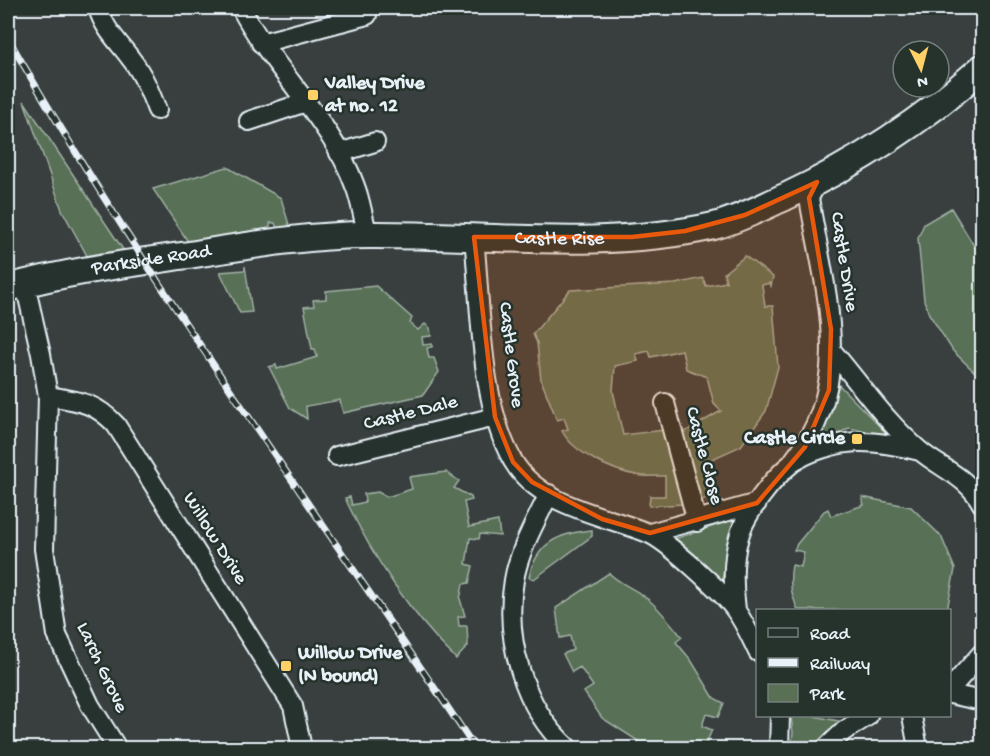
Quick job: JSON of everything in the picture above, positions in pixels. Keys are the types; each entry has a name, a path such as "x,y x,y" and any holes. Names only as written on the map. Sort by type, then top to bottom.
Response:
{"street":[{"path":"98,8 103,24 132,60 146,82 157,110"},
{"path":"241,8 261,43 306,102 339,153 355,185 368,235"},
{"path":"261,43 367,15"},
{"path":"818,182 893,138 940,105 982,68"},
{"path":"249,121 306,102"},
{"path":"339,153 375,142"},
{"name":"Castle Rise","path":"294,241 368,235 632,237 716,225 818,182"},
{"name":"Castle Drive","path":"792,463 819,422 829,390 833,352 809,198 818,182"},
{"name":"Castle Grove","path":"474,237 489,388 495,417 513,462 549,494 602,519 650,533 696,571 736,610 756,648"},
{"name":"Parkside Road","path":"16,286 162,259 294,241"},
{"name":"Larch Grove","path":"16,286 41,354 48,396 44,549 57,635 90,705 117,748"},
{"name":"Castle Drive","path":"833,352 871,402 920,451 954,471 982,504"},
{"name":"Willow Drive","path":"48,396 86,403 103,411 116,425 293,706 302,748"},
{"name":"Castle Close","path":"665,403 697,522"},
{"name":"Castle Dale","path":"337,456 495,417"},
{"path":"736,610 735,561 739,536 757,503 792,463 833,446 858,442 891,444 920,451"},
{"path":"549,494 514,578 512,604 516,652 524,683 536,707 568,748"},
{"path":"697,522 744,504 757,503"},
{"name":"Castle Grove","path":"650,533 697,522"},
{"path":"951,688 982,653"},
{"path":"951,693 982,700"},
{"path":"779,748 780,717"},
{"path":"826,748 844,731 866,717"},
{"path":"912,717 918,748"}],"highlighted area":[{"path":"817,182 809,198 831,329 829,390 805,447 757,503 650,533 602,519 532,482 513,462 495,417 474,237 632,237 685,231 745,215"}],"green space":[{"path":"24,101 128,257 91,263 62,210"},
{"path":"227,167 281,198 290,228 277,228 275,223 270,223 270,228 204,239 201,245 191,246 153,189"},
{"path":"951,208 982,259 982,379 953,351 929,314 924,300 918,238 924,224"},
{"path":"745,256 773,277 771,286 770,283 762,285 765,306 773,306 778,367 766,411 741,446 703,463 718,494 698,502 681,434 721,411 714,404 707,377 686,369 682,350 651,357 649,351 636,354 638,361 615,366 613,391 623,435 664,430 684,504 649,506 650,496 665,496 665,476 639,476 616,470 584,454 567,439 562,431 568,429 564,418 557,420 541,380 537,343 533,334 570,290 675,284 703,278 706,286 726,282 724,273"},
{"path":"245,266 252,312 240,313 220,272 245,270"},
{"path":"376,286 412,318 410,323 418,330 425,324 430,328 431,336 422,337 423,345 432,344 432,347 427,348 429,358 434,358 439,372 423,395 343,413 340,400 306,406 307,419 290,408 269,367 276,365 277,369 317,357 315,349 312,349 304,307 314,306 313,300 326,299 326,291"},
{"path":"839,385 889,436 849,428 817,445"},
{"path":"446,472 459,481 454,488 471,497 472,500 464,502 469,527 498,521 500,536 480,534 479,539 470,538 466,564 473,566 469,583 463,584 460,599 465,616 458,617 459,626 467,626 468,646 456,659 423,623 394,584 367,542 345,498 350,497 352,505 365,502 364,494 378,492 387,497 412,489 409,477"},
{"path":"862,497 911,507 941,536 955,569 947,609 798,609 791,588 791,571 792,565 801,567 804,552 794,550 797,544 824,511 828,509 831,516 864,505"},
{"path":"736,519 722,580 711,575 671,540"},
{"path":"592,530 592,536 534,579 529,577 537,556 551,542 569,534"},
{"path":"609,573 645,597 665,616 682,637 676,642 691,660 714,698 724,703 718,717 706,714 702,726 712,730 704,748 649,748 602,718 584,692 593,686 580,667 572,672 563,654 573,650 570,636 560,638 556,608"},
{"path":"791,717 819,717 843,722 812,748 791,748 793,733"}],"railway":[{"path":"8,38 118,220 176,309 475,748"}],"place":[{"name":"Valley Drive at no. 12","path":"313,95"},
{"name":"Castle Circle","path":"857,439"},
{"name":"Willow Drive (N bound)","path":"286,666"}]}
